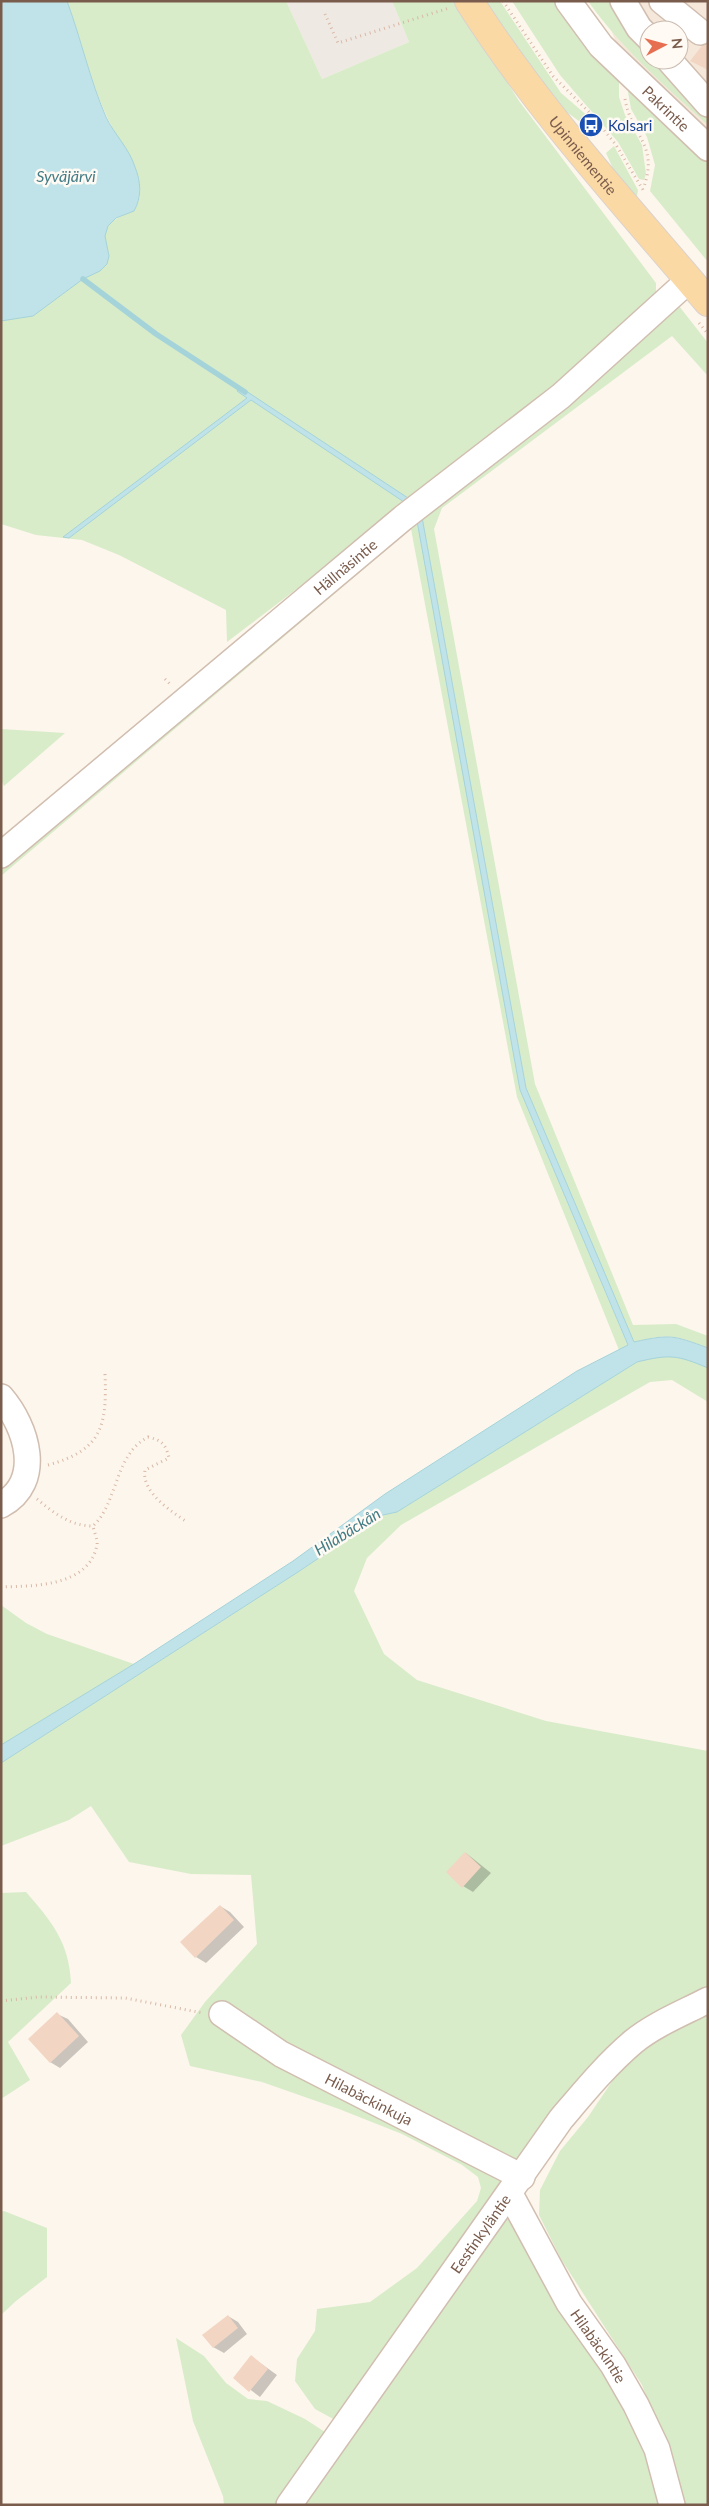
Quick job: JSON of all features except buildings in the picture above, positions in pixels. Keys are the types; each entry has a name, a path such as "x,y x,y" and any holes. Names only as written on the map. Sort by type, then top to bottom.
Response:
{"main road":[{"name":"Upinniementie","path":"469,2 526,84 578,152 708,302"}],"street":[{"name":"Pakrintie","path":"568,1 601,46 708,148"},
{"path":"623,1 639,28"},
{"path":"662,1 700,32"},
{"path":"678,70 708,104"},
{"name":"Hällnäsintie","path":"1,855 428,498 561,396 689,280"},
{"path":"1,1397 12,1412 23,1437 27,1472 19,1492 1,1505"},
{"name":"Eestinkyläntie","path":"289,2505 561,2119 601,2073 634,2042 664,2022 708,2000"},
{"name":"Hilabäckinkuja","path":"222,2014 281,2054 516,2185"},
{"name":"Hilabäckintie","path":"516,2185 569,2303 613,2365 636,2405 657,2449 672,2505"}],"path":[{"name":"Upinniementie","path":"503,1 554,76 593,116 616,145 649,197"},
{"path":"324,14 338,43 469,2"},
{"path":"632,75 626,83 624,93 626,106 643,138 649,158 648,177 643,190"},
{"path":"104,1373 106,1400 102,1428 86,1448 69,1460 27,1472 37,1498 58,1516 81,1526 93,1526 100,1519 117,1476 128,1456 139,1442 148,1437 158,1439 167,1447 169,1458 145,1470 147,1483 164,1506 187,1522"},
{"path":"1,1587 68,1580 87,1565 97,1545 93,1526"},
{"path":"1,2001 38,1997 125,1998 176,2009 222,2014"}],"shaded area":[{"path":"286,1 392,1 409,42 322,79"},
{"path":"600,1 708,1 708,157 632,84"}],"green space":[{"path":"67,1 286,1 322,79 409,42 392,1 456,1 519,101 656,283 656,296 530,411 227,642 226,610 119,555 82,540 36,535 1,524 1,320 63,294 109,256 105,237 106,229 110,223 130,212 139,200 140,189 136,169 101,103"},
{"path":"485,1 500,1 561,93 590,118 583,124 553,102"},
{"path":"512,1 561,1 619,74 619,97 625,115 642,145 646,174 644,180 639,179 618,142 560,75"},
{"path":"588,1 618,1 639,31 639,61 629,51"},
{"path":"649,70 672,70 708,112 708,125"},
{"path":"632,84 708,157 708,262 650,191 655,165 647,137 631,109 628,92"},
{"path":"614,146 638,190 637,196 620,184 606,153"},
{"path":"671,304 679,306 708,343 708,376 672,336 442,508 434,529 535,1084 633,1325 676,1324 708,1336 708,1348 672,1337 655,1337 634,1343 526,1088 422,517 520,1090 628,1346 619,1350 517,1097 411,529 1,876 1,864"},
{"path":"1,729 65,733 4,786 1,780"},
{"path":"663,1356 681,1357 708,1368 708,1402 672,1380 650,1382 401,1525 367,1558 354,1591 384,1654 417,1680 546,1721 708,1751 708,1989 629,2035 337,2421 315,2409 295,2381 297,2359 315,2331 317,2309 370,2302 417,2268 477,2201 481,2188 478,2177 462,2165 402,2134 339,2109 262,2082 190,2066 181,2035 205,2002 257,1944 251,1875 191,1874 129,1862 91,1806 69,1820 1,1846 1,1763 298,1572 383,1515 397,1512 637,1362"},
{"path":"1,1605 26,1623 47,1634 134,1664 1,1745"},
{"path":"26,1892 58,1933 67,1956 71,1983 8,2042 30,2080 1,2099 1,1893"},
{"path":"708,2010 708,2505 684,2505 677,2475 642,2385 561,2259 539,2215 540,2190 560,2151 588,2117 621,2068 681,2023"},
{"path":"514,2209 612,2372 668,2505 296,2505 494,2231"},
{"path":"4,2211 47,2228 47,2277 1,2315 1,2212"},
{"path":"176,2338 204,2356 226,2383 248,2399 267,2401 305,2419 328,2434 276,2505 224,2505 223,2496 193,2421"}],"water":[{"name":"Syväjärvi","path":"1,1 67,1 100,103 109,123 132,160 140,189 137,206 134,211 116,218 108,226 105,236 109,256 107,264 100,271 83,279 33,316 1,321"},
{"path":"240,387 408,498 404,502 251,400 69,538 63,537 247,398 237,391"},
{"name":"Hilabäckån","path":"422,517 526,1088 634,1342 671,1337 708,1348 708,1368 688,1360 673,1357 637,1362 397,1512 383,1515 298,1572 1,1763 1,1745 134,1664 293,1561 385,1494 577,1371 628,1345 520,1090 417,521"}],"waterway":[{"path":"83,279 156,334 245,392"}],"place":[{"name":"Kolsari","path":"591,125"}]}
